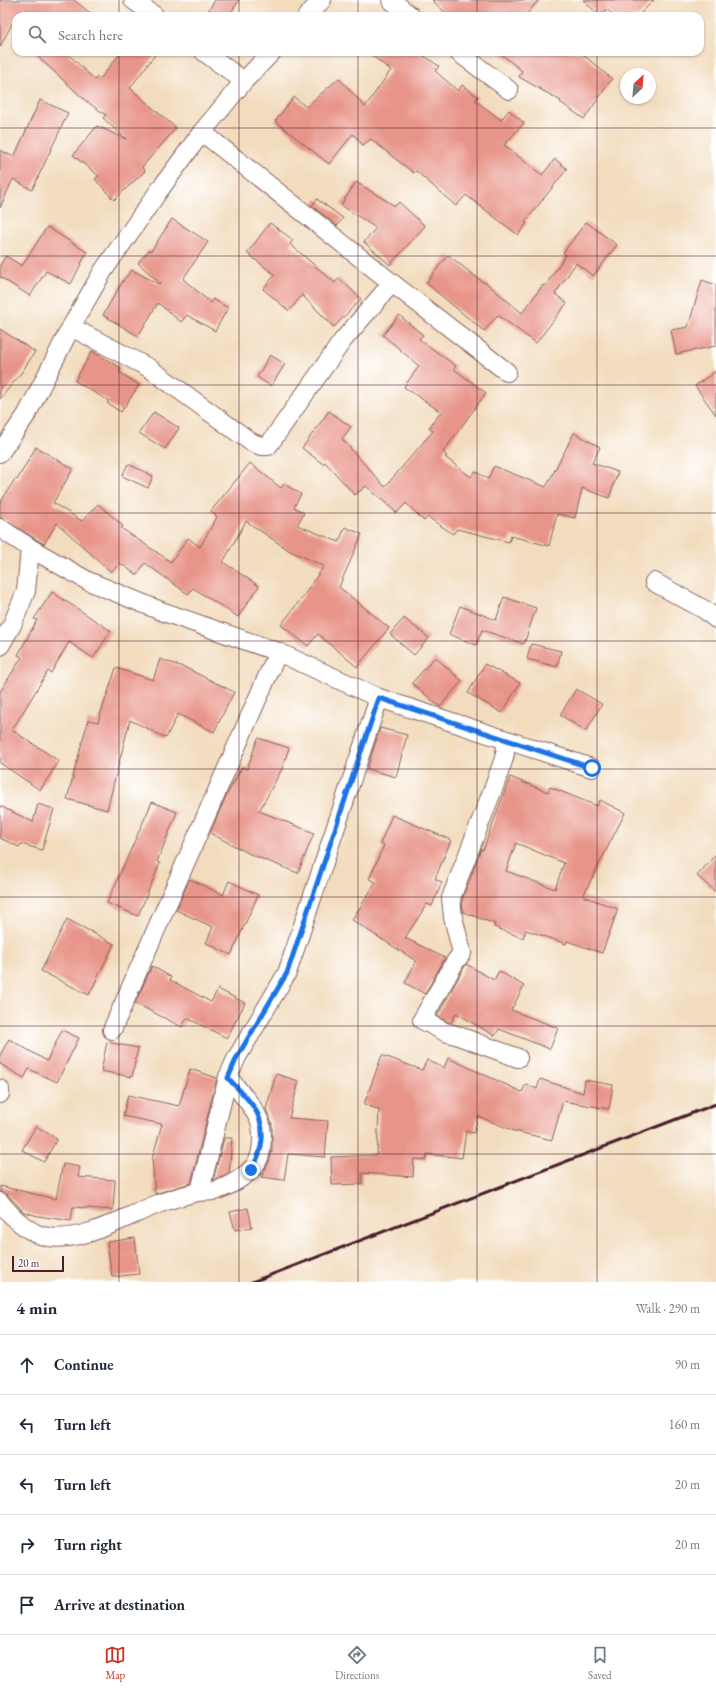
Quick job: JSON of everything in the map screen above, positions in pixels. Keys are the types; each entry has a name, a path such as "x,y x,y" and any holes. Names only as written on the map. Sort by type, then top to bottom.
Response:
{"street":[{"path":"133,0 150,12"},
{"path":"311,12 322,0"},
{"path":"390,0 406,12"},
{"path":"210,56 244,81"},
{"path":"0,453 27,414 71,327 103,271 202,132 244,81 268,56"},
{"path":"463,56 509,90"},
{"path":"202,132 507,372"},
{"path":"71,327 149,368 251,442 260,446 268,446 343,340 392,283"},
{"path":"0,528 30,548 88,582 162,611 278,652 379,698 592,768"},
{"path":"0,646 12,625 26,591 30,548"},
{"path":"654,582 705,610 716,619"},
{"path":"112,1030 278,652"},
{"path":"200,1191 228,1078 237,1057 287,973 379,698"},
{"path":"507,741 504,758 495,784 451,898 453,917 462,953 455,962 422,1020 444,1032 456,1034 518,1058"},
{"path":"0,1202 9,1213 27,1228 46,1237 62,1238 104,1228 132,1214 164,1202 200,1191 213,1191 226,1186 251,1170 259,1158 262,1139 261,1123 253,1106 228,1078"},
{"path":"0,1089 0,1094"}],"building":[{"path":"0,0 74,0 89,12 12,12 12,24 0,47"},
{"path":"215,0 239,0 232,12 208,12"},
{"path":"432,0 539,0 528,12 445,12"},
{"path":"583,0 654,0 642,12 610,12 607,9 604,12 596,12"},
{"path":"37,56 70,56 95,80 97,77 100,79 118,56 154,56 130,88 176,128 142,167 145,171 114,200 95,179 99,176 73,155 97,126 126,139 103,118 106,115 86,101"},
{"path":"372,56 424,56 439,66 435,71 458,91 462,85 478,97 475,100 501,120 509,110 524,123 504,145 542,175 555,159 567,169 525,222 527,223 518,235 466,195 456,206 416,171 414,173 371,139 363,145 353,134 329,164 275,121 294,97 306,107 339,78 365,107 391,70"},
{"path":"504,56 585,56 612,79 584,119 560,102 561,101 519,77 522,71"},
{"path":"40,100 68,113 32,190 13,179 0,208 0,150 14,157"},
{"path":"356,182 395,206 399,202 425,226 390,265 364,242 376,228 341,205"},
{"path":"317,199 343,218 337,226 312,206"},
{"path":"172,219 208,242 183,279 211,303 213,299 228,308 215,331 187,315 181,322 158,303 138,336 103,315 124,279 132,270 159,284 160,283 138,263 149,250 151,251"},
{"path":"586,222 617,245 593,276 576,263 555,294 567,303 536,343 498,315 484,331 426,283 448,255 484,283 485,282 522,313 543,285 545,286 566,255 563,253"},
{"path":"270,223 293,240 290,244 335,283 339,278 361,299 334,327 302,295 289,311 263,289 275,275 247,253"},
{"path":"47,227 87,252 71,284 46,271 30,296 0,277 0,265 6,256 22,266"},
{"path":"702,280 716,285 716,346 676,354 671,330 688,327"},
{"path":"399,315 423,335 419,339 456,366 454,369 486,393 443,452 447,456 445,457 471,477 475,471 488,479 494,466 546,487 574,433 600,447 592,463 618,472 609,498 582,488 575,518 557,514 549,546 511,536 509,542 457,529 453,534 428,517 424,521 406,503 397,513 366,486 355,495 325,462 323,464 302,448 329,411 351,427 342,439 385,487 433,431 429,428 441,412 404,387 419,366 383,335"},
{"path":"0,329 35,352 21,373 0,399"},
{"path":"92,351 121,368 119,372 139,385 121,412 107,403 109,401 75,381"},
{"path":"270,355 285,364 271,386 257,377"},
{"path":"716,371 716,415 695,386"},
{"path":"154,412 179,428 165,449 139,433"},
{"path":"36,447 73,469 53,503 82,521 98,504 123,526 121,528 171,562 188,538 200,547 217,517 211,511 250,463 281,488 284,484 301,494 294,507 304,513 297,525 339,542 345,527 362,534 339,587 389,628 357,667 318,634 308,646 281,625 324,566 290,551 246,521 223,562 259,586 238,617 193,588 188,594 145,563 137,575 120,563 111,572 57,523 44,544 0,517 0,503 15,479 17,480"},
{"path":"128,464 153,476 148,488 122,476"},
{"path":"52,592 111,631 93,658 69,642 51,673 48,671 12,730 59,761 40,790 0,763 0,692 22,657 18,655 37,620 34,619"},
{"path":"504,597 536,608 524,644 482,630 476,645 449,634 460,606 496,620"},
{"path":"404,618 429,638 414,655 390,634"},
{"path":"531,644 561,651 557,667 527,659"},
{"path":"435,657 462,681 440,707 412,683"},
{"path":"160,659 186,668 234,692 214,732 178,714 166,738 130,720 107,810 67,799 88,720 98,722 116,668 153,680"},
{"path":"485,664 520,683 502,713 468,693"},
{"path":"576,689 602,704 586,731 560,715"},
{"path":"380,728 407,735 396,777 367,769"},
{"path":"258,738 289,748 282,769 259,811 314,833 298,873 250,854 210,833 226,796 242,767 247,769"},
{"path":"510,777 548,792 550,787 597,806 600,800 625,813 583,896 618,909 602,953 567,941 566,944 526,930 523,938 494,927 495,924 463,912 462,900 481,849 483,850","holes":["516,843 564,863 555,889 506,871"]},
{"path":"152,802 177,812 157,862 160,863 138,916 107,903"},
{"path":"38,804 54,809 42,850 21,844 19,847 0,838 0,806 33,822"},
{"path":"392,815 451,840 435,879 442,882 432,906 427,904 405,938 445,958 425,994 405,983 416,961 352,920 376,882 369,879 384,845 380,844"},
{"path":"716,854 716,892 697,876"},
{"path":"190,879 223,895 229,881 258,895 231,955 206,943 213,927 176,910"},
{"path":"67,919 114,944 89,995 41,971"},
{"path":"466,964 494,980 499,971 524,986 511,1010 558,1028 550,1049 499,1029 495,1036 456,1013 451,1023 437,1016"},
{"path":"152,966 171,977 170,980 211,1002 218,989 245,1003 227,1038 187,1018 182,1027 135,1003"},
{"path":"62,1030 79,1038 57,1082 29,1069 24,1078 0,1064 0,1055 9,1039 47,1061"},
{"path":"107,1042 138,1048 132,1077 101,1071"},
{"path":"382,1055 422,1070 427,1060 444,1068 448,1058 522,1092 526,1084 537,1089 540,1079 583,1093 585,1080 613,1085 609,1109 563,1101 552,1140 514,1131 478,1116 474,1133 466,1131 462,1158 427,1154 426,1160 414,1159 413,1177 362,1173 362,1184 332,1185 331,1157 377,1155 379,1110 364,1104"},
{"path":"190,1069 217,1078 191,1183 155,1194 152,1159 162,1124 123,1116 128,1095 179,1106"},
{"path":"276,1074 299,1081 289,1118 328,1121 325,1157 288,1154 284,1180 261,1177 269,1162 272,1151 272,1124 266,1109"},
{"path":"36,1126 57,1139 44,1162 22,1150"},
{"path":"224,1138 232,1138 229,1173 213,1180"},
{"path":"63,1164 80,1167 78,1177 115,1180 113,1210 73,1207 71,1221 38,1216 24,1212 8,1195 0,1192 0,1186 56,1199"},
{"path":"248,1208 252,1227 235,1230 230,1212"},
{"path":"135,1238 139,1274 112,1277 107,1242"}],"railway":[{"path":"252,1282 716,1104"}],"route":[{"path":"251,1170 259,1158 262,1139 261,1123 253,1106 228,1078 237,1057 287,973 379,698 592,768"}]}
